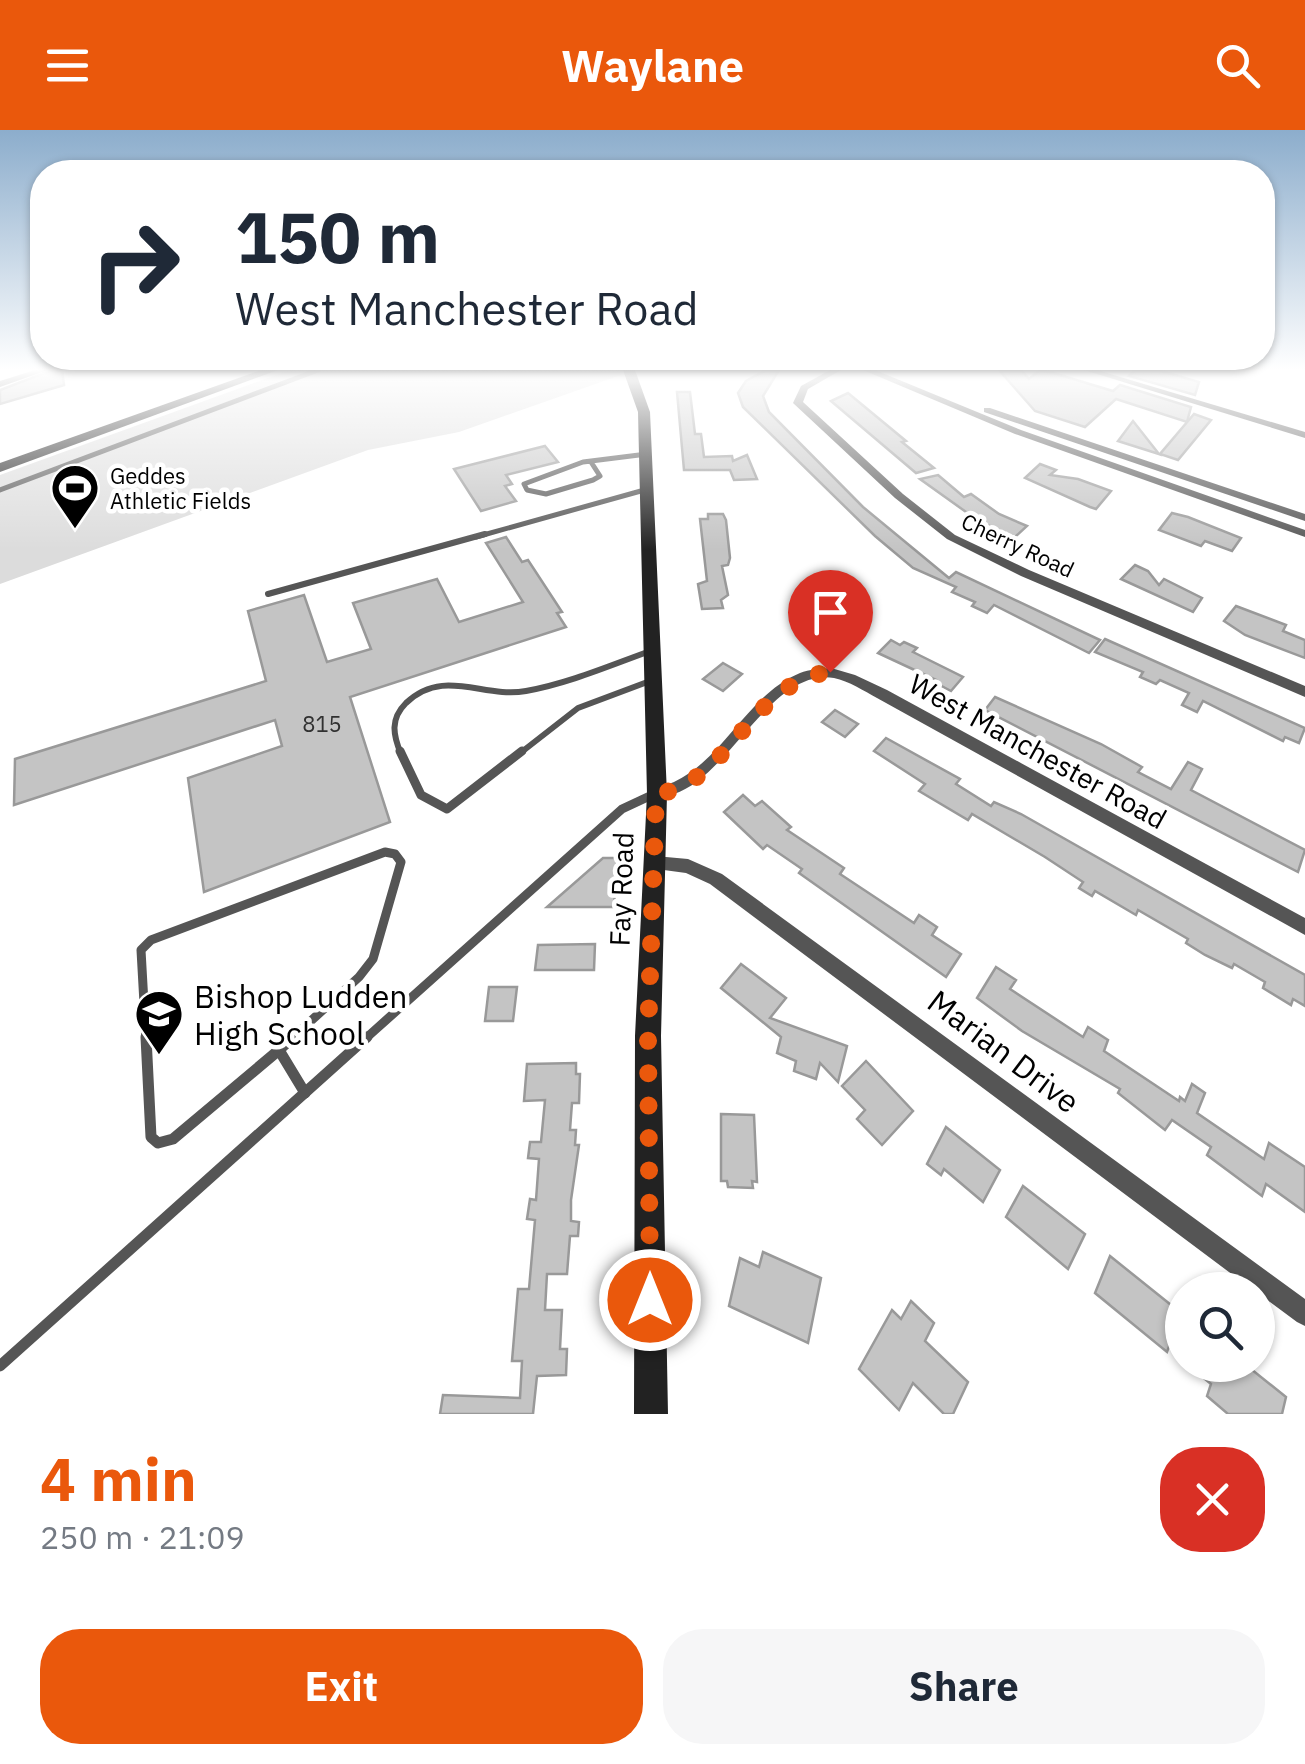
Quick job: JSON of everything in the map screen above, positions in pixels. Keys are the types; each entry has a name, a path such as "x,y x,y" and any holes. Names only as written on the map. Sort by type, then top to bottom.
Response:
{"street":[{"path":"0,468 106,430"},
{"name":"Fay Road","path":"645,430 656,794 648,1036 651,1414"},
{"name":"Cherry Road","path":"827,430 899,496 951,537 1025,573 1305,692"},
{"path":"1017,430 1305,534"},
{"path":"1045,430 1305,518"},
{"path":"1061,448 1070,438"},
{"name":"West Manchester Road","path":"656,794 680,788 698,775 778,693 806,675 830,672 882,694 1305,926"},
{"name":"Marian Drive","path":"654,863 688,866 716,879 1305,1314"}],"lane":[{"path":"0,490 159,430"},
{"path":"592,462 600,476 593,480 538,494 527,490 524,484 534,478 592,462 625,453 646,454"},
{"path":"268,594 648,489"},
{"path":"654,650 544,688 512,693 453,683 434,686 414,696 402,709 394,723 396,740 417,795 426,803 447,809 578,708 612,692 654,680"},
{"path":"0,1366 622,809 656,794"},
{"path":"385,852 395,854 401,862 373,959 359,977 278,1050 173,1138 158,1143 150,1137 141,950 151,940 385,852"},
{"path":"278,1050 305,1093"}],"shaded area":[{"path":"125,430 465,430 368,450 0,584 0,475"}],"building":[{"path":"680,430 695,430 695,434 701,434 704,457 732,456 733,461 747,455 757,479 734,480 730,470 684,470"},
{"path":"766,430 787,430 863,507 949,578 956,572 1100,640 1089,653 994,605 987,613 972,606 975,602 952,592 956,587 913,568"},
{"path":"865,430 893,430 934,468 916,473"},
{"path":"1126,430 1140,430 1159,454 1118,441"},
{"path":"1180,430 1203,430 1178,460 1160,454"},
{"path":"545,446 558,462 506,475 512,484 505,486 516,501 481,511 454,469"},
{"path":"1040,464 1056,470 1050,475 1078,479 1111,491 1096,509 1090,507 1025,478"},
{"path":"938,475 964,497 971,494 999,514 1027,526 1015,537 980,522 920,479"},
{"path":"1172,513 1241,538 1232,551 1205,541 1201,546 1159,530"},
{"path":"708,514 723,514 726,520 730,558 728,565 722,566 728,595 721,600 723,608 702,609 698,584 707,581 700,519 708,519"},
{"path":"506,537 522,562 528,560 562,612 557,613 566,627 350,697 390,822 204,892 188,778 282,746 275,720 14,805 15,759 266,681 248,611 304,595 327,662 371,649 353,603 437,579 459,622 523,602 486,543"},
{"path":"1135,565 1148,571 1159,585 1164,579 1202,598 1193,612 1121,579"},
{"path":"1236,606 1286,625 1283,631 1305,640 1305,658 1245,635 1224,621"},
{"path":"800,615 832,617 832,632 801,631"},
{"path":"1105,639 1305,728 1299,743 1285,737 1283,741 1203,701 1197,712 1182,705 1189,693 1160,680 1156,684 1140,677 1143,672 1095,652"},
{"path":"891,640 917,648 913,652 963,677 951,691 878,653"},
{"path":"723,663 742,674 723,691 703,679"},
{"path":"995,697 1101,744 1142,767 1138,772 1171,789 1188,762 1202,769 1191,790 1305,850 1298,872 985,710"},
{"path":"835,710 858,724 845,737 822,722"},
{"path":"886,738 960,779 956,784 991,806 994,802 1021,814 1305,975 1305,1006 1293,999 1291,1005 1263,988 1265,982 1234,964 1232,968 1205,955 1186,943 1188,939 1138,910 1136,915 1095,891 1092,896 1079,888 1083,882 1045,857 972,814 968,820 919,791 925,784 874,751"},
{"path":"743,795 755,806 762,801 791,827 787,830 844,868 840,874 914,923 919,915 937,927 932,935 961,954 946,977 799,873 802,869 767,845 763,849 724,812"},
{"path":"603,858 617,858 614,907 547,907"},
{"path":"595,944 594,970 535,970 538,945"},
{"path":"741,964 786,998 770,1018 847,1046 838,1082 820,1063 816,1079 794,1071 796,1061 777,1053 781,1037 721,988"},
{"path":"996,967 1016,980 1010,989 1083,1037 1088,1027 1108,1040 1104,1051 1179,1101 1180,1097 1185,1101 1192,1084 1205,1093 1197,1113 1264,1159 1269,1143 1305,1167 1305,1212 1266,1184 1262,1196 1207,1155 1211,1147 1172,1120 1165,1130 1118,1093 1120,1089 1022,1031 977,998"},
{"path":"489,987 517,987 513,1021 485,1021"},
{"path":"866,1061 913,1111 882,1145 857,1119 865,1110 842,1086"},
{"path":"576,1063 576,1074 580,1074 579,1103 572,1103 570,1130 576,1130 575,1145 579,1145 571,1221 579,1222 578,1236 570,1236 567,1274 547,1274 545,1310 562,1310 560,1349 567,1349 566,1375 537,1376 533,1414 440,1414 443,1395 520,1398 522,1361 512,1361 518,1289 529,1289 535,1220 527,1219 530,1199 536,1200 539,1159 528,1158 530,1142 541,1142 545,1100 524,1101 527,1064"},
{"path":"721,1114 754,1115 757,1182 752,1181 753,1188 728,1187 727,1181 721,1181"},
{"path":"946,1127 1000,1170 983,1202 944,1169 941,1175 927,1164"},
{"path":"1023,1186 1085,1234 1068,1269 1006,1217"},
{"path":"763,1252 821,1278 808,1343 729,1306 740,1258 759,1267"},
{"path":"1110,1256 1165,1300 1165,1350 1095,1293"},
{"path":"911,1301 934,1323 925,1341 968,1382 953,1414 944,1414 913,1383 899,1410 859,1369 892,1310 901,1319"},
{"path":"1209,1382 1267,1382 1286,1397 1282,1414 1228,1414 1207,1396"}],"place":[{"name":"Geddes Athletic Fields","path":"75,530"},
{"name":"Bishop Ludden High School","path":"159,1056"}],"route":[{"path":"650,1300 648,1036 656,794 680,788 698,775 778,693 806,675 830,672"}]}
